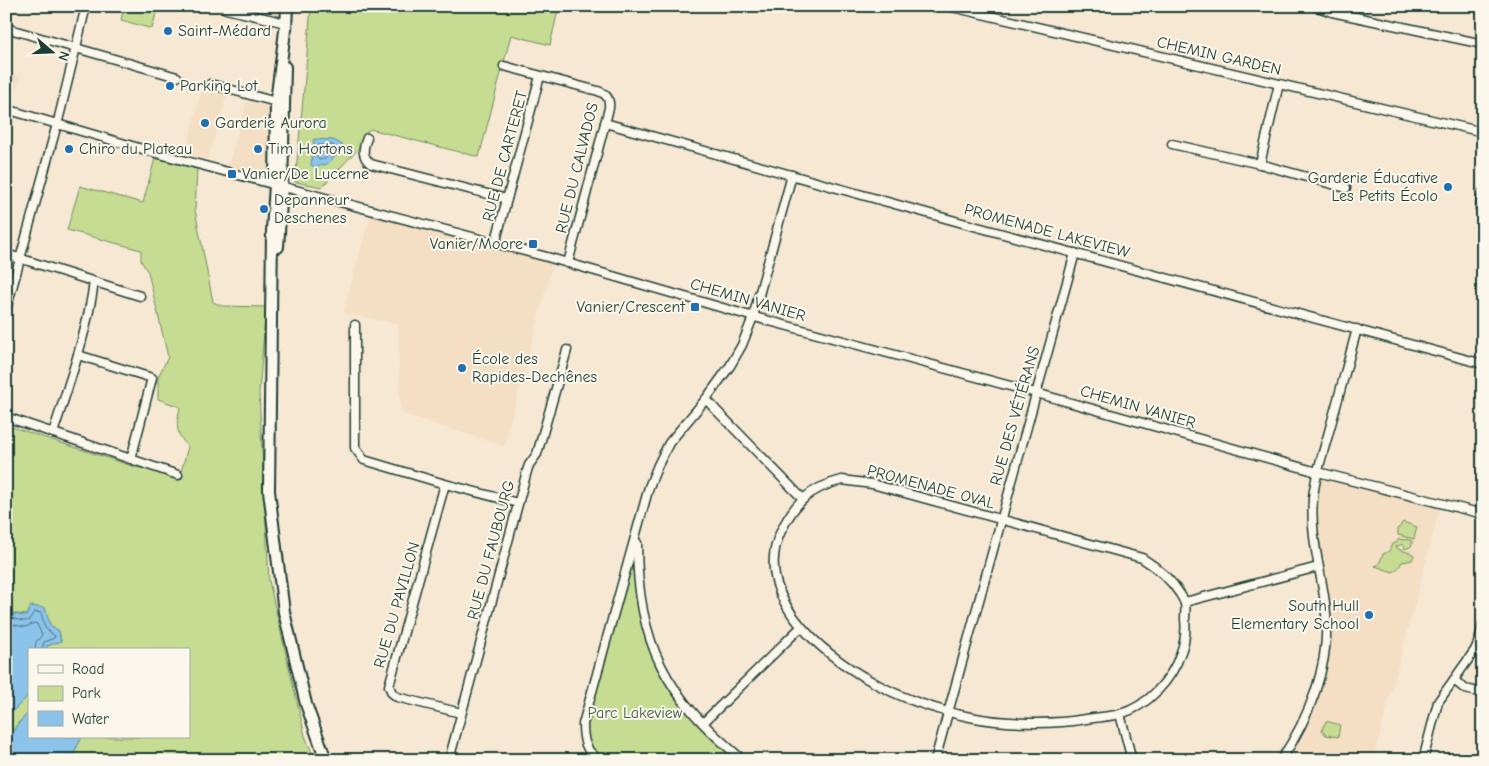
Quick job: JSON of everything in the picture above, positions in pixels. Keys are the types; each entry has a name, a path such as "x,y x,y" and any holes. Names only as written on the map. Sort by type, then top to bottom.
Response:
{"main road":[{"path":"287,6 281,103 268,473 284,612 306,704 326,760"}],"street":[{"path":"6,310 57,123 86,6"},
{"name":"CHEMIN GARDEN","path":"948,6 1483,132"},
{"path":"1315,6 1332,12 1483,44"},
{"path":"226,9 286,23"},
{"path":"6,28 177,77"},
{"name":"RUE DU CALVADOS","path":"504,66 603,93 609,99 610,104 568,263"},
{"name":"RUE DE CARTERET","path":"495,244 540,76"},
{"path":"210,84 281,103"},
{"path":"1260,164 1279,84"},
{"name":"CHEMIN VANIER","path":"6,109 156,153 568,263 753,316 1317,471 1483,514"},
{"name":"PROMENADE LAKEVIEW","path":"605,123 959,222 1483,364"},
{"path":"367,138 363,148 365,158 371,164 506,199"},
{"path":"1172,144 1260,164 1346,188"},
{"path":"601,760 590,753 585,746 583,724 649,487 670,443 706,399 730,366 742,345 753,316 792,175"},
{"path":"1483,192 1480,208 1483,213"},
{"name":"RUE DES VÉTÉRANS","path":"935,760 1075,253"},
{"path":"6,254 140,296"},
{"path":"53,433 78,355 94,282"},
{"path":"355,325 355,448 364,460 518,503"},
{"path":"1282,760 1306,716 1316,692 1326,649 1327,626 1325,604 1318,567 1312,516 1315,480 1357,329"},
{"name":"RUE DU FAUBOURG","path":"448,760 529,465 537,454 567,350"},
{"path":"78,355 152,378 131,459"},
{"path":"706,399 803,499"},
{"path":"6,417 178,475"},
{"name":"PROMENADE OVAL","path":"842,480 872,484 1001,520 1142,558 1160,570 1174,584 1185,602 1186,628 1182,652 1171,674 1157,691 1140,704 1120,714 1058,722 998,721 948,712 896,693 846,666 801,627 788,609 780,593 775,574 775,555 779,536 788,517 803,499 812,491 828,483 842,480"},
{"name":"RUE DU PAVILLON","path":"446,484 389,686 392,693 397,697 461,714"},
{"path":"636,531 643,615 656,656 666,676 687,706 702,723 744,760"},
{"path":"1185,602 1318,567"},
{"path":"1423,760 1438,702 1475,650 1483,624"},
{"path":"702,723 801,627"},
{"path":"1454,680 1465,689 1483,693"},
{"path":"1120,714 1132,760"}],"shaded area":[{"path":"215,6 282,6 281,24 214,9"},
{"path":"6,28 16,31 6,67"},
{"path":"6,72 20,76 11,110 18,112 6,156"},
{"name":"Garderie Aurora","path":"202,88 227,94 208,159 185,153"},
{"path":"249,95 276,102 275,184 226,171"},
{"name":"École des Rapides-Dechênes","path":"372,210 554,259 504,446 400,413 398,324 343,313"},
{"name":"South Hull Elementary School","path":"1317,471 1441,504 1373,760 1281,760 1316,691 1327,626 1314,534"}],"green space":[{"path":"124,6 158,6 152,29 121,20"},
{"path":"311,6 559,6 550,45 511,35 479,157 370,129 365,135 361,146 322,187 295,182"},
{"path":"155,158 197,169 195,210 213,302 222,306 266,307 259,393 269,581 305,736 315,760 70,760 80,738 190,738 190,648 46,648 47,646 61,641 59,631 50,625 45,608 26,614 17,614 6,610 6,425 135,467 180,475 188,447 181,437 178,428 180,407 158,399 158,377 168,357 148,272 141,261 141,250 67,230 80,186 143,203"},
{"path":"1403,522 1417,527 1414,539 1398,535 1398,529"},
{"name":"Parc Lakeview","path":"637,531 643,615 674,689 743,760 601,760 596,758 583,734"},
{"path":"1399,539 1412,541 1412,545 1405,549 1402,544 1396,547 1414,555 1412,560 1402,562 1393,572 1375,566 1379,564 1383,554 1389,551 1392,544 1396,543"},
{"path":"28,696 28,713 18,723 6,745 6,718"},
{"path":"1326,721 1340,725 1338,737 1326,735 1322,730"}],"water":[{"path":"314,139 334,140 346,147 327,164 316,168 311,165"},
{"path":"31,606 45,608 50,625 59,631 61,641 47,646 46,648 28,648 28,696 6,718 6,610 13,614 26,616"},
{"path":"28,713 28,738 81,739 70,760 6,760 9,739"}],"place":[{"name":"Saint-Médard","path":"168,31"},
{"name":"Parking Lot","path":"170,86"},
{"name":"Garderie Aurora","path":"205,123"},
{"name":"Chiro du Plateau","path":"69,149"},
{"name":"Tim Hortons","path":"258,149"},
{"name":"Vanier/De Lucerne","path":"232,174"},
{"name":"Garderie Éducative Les Petits Écolo","path":"1448,187"},
{"name":"Depanneur Deschenes","path":"264,209"},
{"name":"Vanier/Moore","path":"533,244"},
{"name":"Vanier/Crescent","path":"695,307"},
{"name":"École des Rapides-Dechênes","path":"462,368"},
{"name":"South Hull Elementary School","path":"1369,615"}]}
